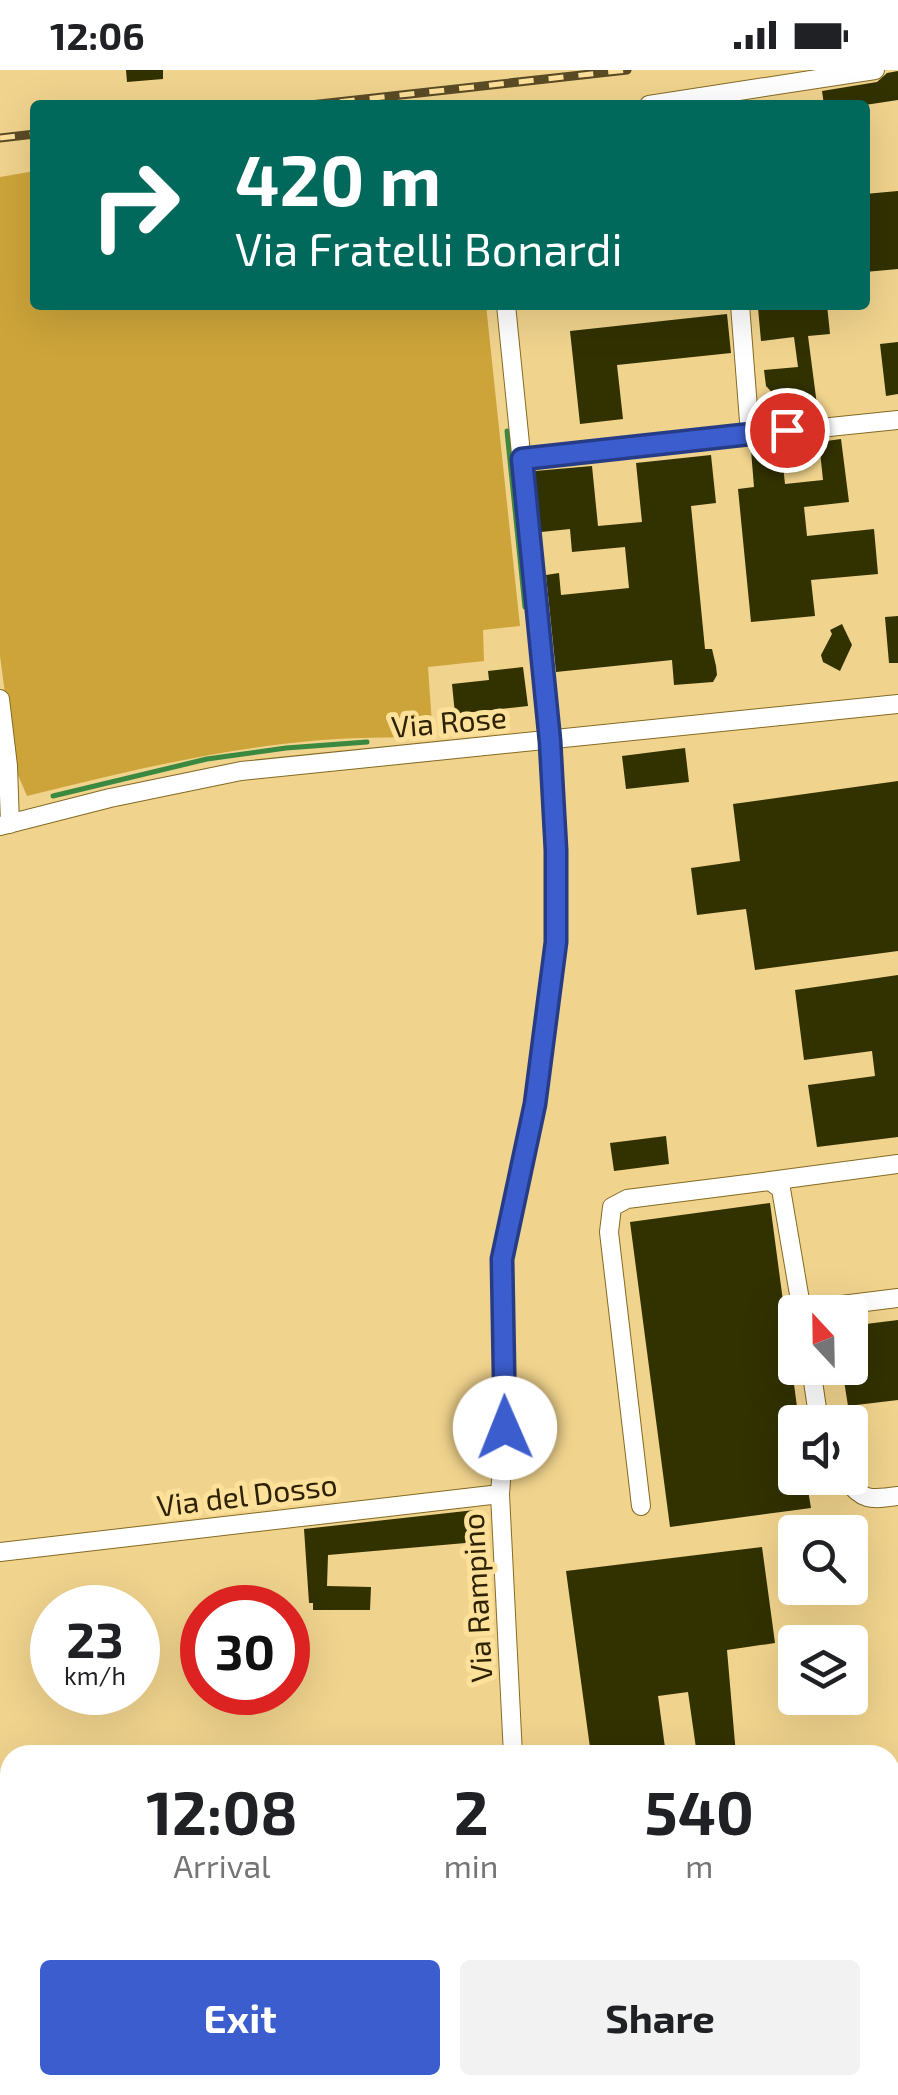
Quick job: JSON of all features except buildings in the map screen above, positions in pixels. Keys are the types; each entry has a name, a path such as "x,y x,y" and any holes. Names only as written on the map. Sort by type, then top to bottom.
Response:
{"street":[{"path":"730,99 875,70"},
{"name":"Via Rampino","path":"507,310 550,741 556,850 556,942 535,1104 502,1259 505,1428 500,1494 513,1745"},
{"path":"740,310 750,434"},
{"path":"522,459 898,420"},
{"name":"Via Rose","path":"0,699 8,766 5,825 110,798 241,772 898,704"},
{"path":"641,1506 609,1232 612,1207 627,1199 898,1164"},
{"path":"770,1182 781,1189 799,1295"},
{"path":"868,1302 898,1298"},
{"name":"Via del Dosso","path":"0,1552 500,1494"},
{"path":"865,1495 872,1500 898,1496"}],"shaded area":[{"path":"30,172 30,310 487,310 520,626 483,630 484,661 428,667 433,739 330,739 279,744 178,761 27,796 15,768 0,656 0,177"}],"waterway":[{"path":"507,431 525,607"},
{"path":"53,796 207,759 367,742"}],"railway":[{"path":"355,100 627,70"},
{"path":"0,138 30,135"}],"route":[{"path":"505,1428 502,1259 535,1104 556,942 550,741 522,459 787,430"}]}
